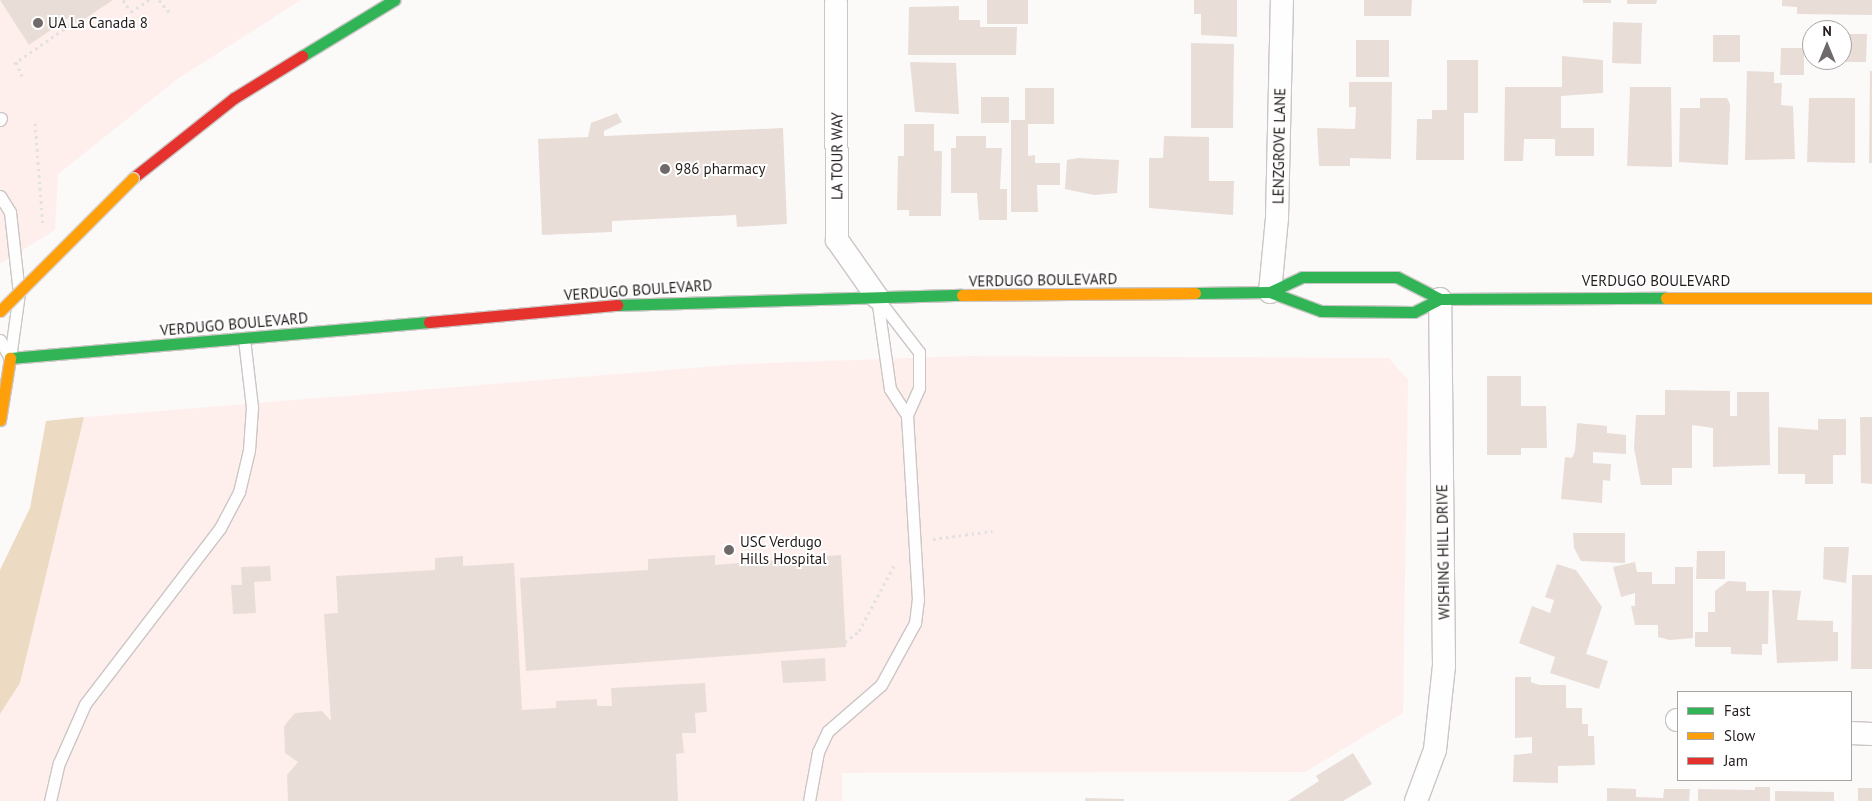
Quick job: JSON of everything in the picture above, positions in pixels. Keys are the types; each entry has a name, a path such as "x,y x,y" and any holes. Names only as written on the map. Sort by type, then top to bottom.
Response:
{"main road":[{"path":"0,311 133,178 234,98 394,0"},
{"name":"VERDUGO BOULEVARD","path":"1270,292 1302,277 1397,277 1440,298 1872,298"},
{"name":"VERDUGO BOULEVARD","path":"10,358 656,302 1270,292 1321,311 1414,312 1440,298"},
{"path":"0,420 10,358"}],"street":[{"name":"LENZGROVE LANE","path":"1270,292 1277,218 1282,0"},
{"name":"LA TOUR WAY","path":"836,3 837,240 877,297"},
{"name":"WISHING HILL DRIVE","path":"1416,801 1435,750 1444,666 1440,298"},
{"path":"1852,734 1872,734"}],"lane":[{"path":"0,196 10,212 19,292 10,358"},
{"path":"877,297 890,389 907,415"},
{"path":"810,801 818,752 828,731 881,685 915,623 918,600 907,415 919,388 919,352 877,297"},
{"path":"50,801 59,763 85,704 220,528 239,492 249,450 252,407 244,339"},
{"path":"0,340 10,358"}],"path":[{"path":"123,0 131,12 149,0"},
{"path":"159,0 168,12"},
{"path":"22,76 15,63 75,22"},
{"path":"35,123 44,232"},
{"path":"930,540 992,531"},
{"path":"845,642 859,631 896,564"}],"shaded area":[{"path":"0,0 301,0 176,80 58,174 55,230 0,264"},
{"name":"USC Verdugo Hills Hospital","path":"966,356 1389,358 1408,380 1403,713 1305,772 842,773 842,801 0,801 0,714 20,683 84,417 742,364"},
{"path":"84,417 20,683 0,714 0,570 30,508 46,421"}],"building":[{"name":"UA La Canada 8","path":"0,0 113,0 77,24 71,16 29,45"},
{"path":"987,0 1028,0 1028,24 987,24"},
{"path":"1194,0 1237,0 1237,37 1201,35 1201,14 1194,14"},
{"path":"1364,0 1412,0 1411,16 1364,16"},
{"path":"1583,0 1611,0 1611,3 1583,3"},
{"path":"1627,0 1657,0 1656,4 1627,4"},
{"path":"1782,0 1872,0 1872,15 1797,14 1797,7 1782,6"},
{"path":"959,6 959,20 980,20 980,27 1017,27 1016,55 908,55 909,7"},
{"path":"1613,22 1642,23 1641,64 1612,63"},
{"path":"1852,34 1867,34 1866,62 1852,62"},
{"path":"1713,35 1740,35 1740,62 1713,62"},
{"path":"1356,40 1389,40 1389,77 1356,77"},
{"path":"1191,43 1234,44 1233,128 1191,128"},
{"path":"1781,48 1802,48 1802,70 1804,70 1804,75 1780,75"},
{"path":"1562,56 1603,60 1603,93 1561,96 1561,128 1594,128 1594,156 1555,156 1555,139 1524,139 1523,161 1504,161 1505,87 1562,87"},
{"path":"1447,60 1478,60 1478,113 1464,113 1464,160 1416,160 1417,119 1432,119 1432,110 1447,110"},
{"path":"910,62 956,63 959,114 915,112"},
{"path":"1747,71 1774,72 1774,83 1782,83 1781,105 1793,106 1795,159 1745,160"},
{"path":"1870,71 1872,71 1872,163 1869,163"},
{"path":"1349,82 1392,82 1391,159 1350,158 1350,166 1319,166 1317,128 1355,129 1356,107 1349,107"},
{"path":"1630,87 1671,87 1672,167 1627,166"},
{"path":"1025,88 1054,88 1054,124 1028,124 1028,156 1035,155 1035,163 1060,163 1060,185 1037,185 1038,212 1011,212 1011,120 1025,120"},
{"path":"981,97 1009,97 1009,123 981,123"},
{"path":"1700,98 1727,98 1730,104 1728,165 1679,162 1680,108 1700,108"},
{"path":"1809,98 1855,98 1855,163 1807,162"},
{"path":"617,113 622,122 604,131 604,136 783,128 787,224 737,227 736,215 612,221 612,232 542,235 538,139 588,137 591,123"},
{"path":"904,124 934,124 934,151 942,151 941,216 909,216 909,210 897,210 898,156 904,156"},
{"path":"956,136 986,136 986,148 1002,148 1000,189 1007,189 1007,220 979,220 977,193 951,193 951,148 956,148"},
{"path":"1164,136 1209,137 1209,181 1234,181 1233,215 1149,208 1149,158 1163,158"},
{"path":"1078,158 1119,160 1117,193 1094,195 1065,189 1067,160"},
{"path":"1487,376 1521,376 1521,406 1546,406 1547,448 1521,448 1521,455 1487,455"},
{"path":"1665,390 1730,391 1730,416 1737,416 1737,392 1769,392 1770,465 1713,467 1713,428 1692,425 1692,468 1672,468 1672,485 1641,485 1634,448 1636,415 1665,415"},
{"path":"1860,417 1872,417 1872,484 1861,483"},
{"path":"1818,419 1846,419 1846,455 1833,455 1833,484 1805,484 1805,474 1778,474 1778,427 1818,430"},
{"path":"1577,423 1607,426 1607,433 1626,435 1626,454 1593,452 1593,463 1611,464 1610,481 1603,480 1602,503 1561,499 1565,457 1572,458 1575,451"},
{"path":"1573,533 1625,533 1625,563 1581,561 1574,548"},
{"path":"1824,547 1849,547 1846,583 1823,579"},
{"path":"1697,551 1725,551 1725,579 1696,579"},
{"path":"715,555 715,565 841,555 846,647 526,671 520,578 648,570 648,559"},
{"path":"463,556 463,566 514,563 522,710 556,708 556,701 597,699 597,706 612,706 611,688 705,683 707,712 695,713 696,733 682,733 684,753 676,754 678,801 288,801 287,775 298,762 285,753 284,726 295,713 322,711 331,721 324,614 338,613 336,576 435,570 435,558"},
{"path":"1635,562 1637,572 1652,572 1652,584 1675,584 1675,567 1693,567 1693,638 1670,640 1658,637 1658,625 1635,625 1631,606 1635,606 1635,593 1621,597 1613,567"},
{"path":"1557,564 1576,570 1602,607 1586,654 1608,661 1599,689 1550,673 1555,657 1519,643 1532,606 1550,613 1554,600 1545,597"},
{"path":"270,566 271,581 254,582 256,613 233,614 231,585 242,585 241,567"},
{"path":"1852,575 1872,575 1872,669 1851,669"},
{"path":"1728,581 1746,582 1746,591 1769,591 1768,644 1762,644 1762,655 1731,654 1731,647 1695,647 1695,632 1708,632 1708,612 1715,612 1715,591"},
{"path":"1772,590 1801,591 1797,620 1833,621 1833,632 1838,632 1838,661 1777,663"},
{"path":"825,658 826,681 783,683 781,661"},
{"path":"1515,677 1531,677 1531,682 1539,685 1566,685 1566,708 1582,708 1582,724 1588,724 1588,736 1594,736 1595,765 1558,766 1558,783 1513,782 1514,755 1532,753 1532,737 1515,738"},
{"path":"1353,753 1372,784 1343,801 1288,801 1319,781 1316,776"},
{"path":"1755,787 1770,787 1770,801 1698,801 1698,789 1755,790"},
{"path":"1607,788 1636,789 1636,797 1663,798 1664,789 1690,789 1689,801 1607,801"},
{"path":"1858,788 1872,788 1872,801 1858,801"},
{"path":"1775,791 1834,792 1834,801 1775,801"},
{"path":"1085,798 1124,799 1124,801 1085,801"}],"traffic: fast":[{"path":"302,56 394,0"},
{"path":"1270,292 1302,277 1397,277 1440,299"},
{"path":"1195,293 1270,292 1321,311 1414,312 1440,299 1666,298"},
{"path":"617,305 962,295"},
{"path":"10,358 429,322"}],"traffic: slow":[{"path":"0,311 133,178"},
{"path":"962,295 1195,293"},
{"path":"1666,298 1872,298"},
{"path":"0,420 10,358"}],"traffic: jam":[{"path":"133,178 234,98 302,56"},
{"path":"429,322 617,305"}],"place":[{"name":"UA La Canada 8","path":"38,23"},
{"name":"986 pharmacy","path":"665,169"},
{"name":"USC Verdugo Hills Hospital","path":"729,550"}]}
